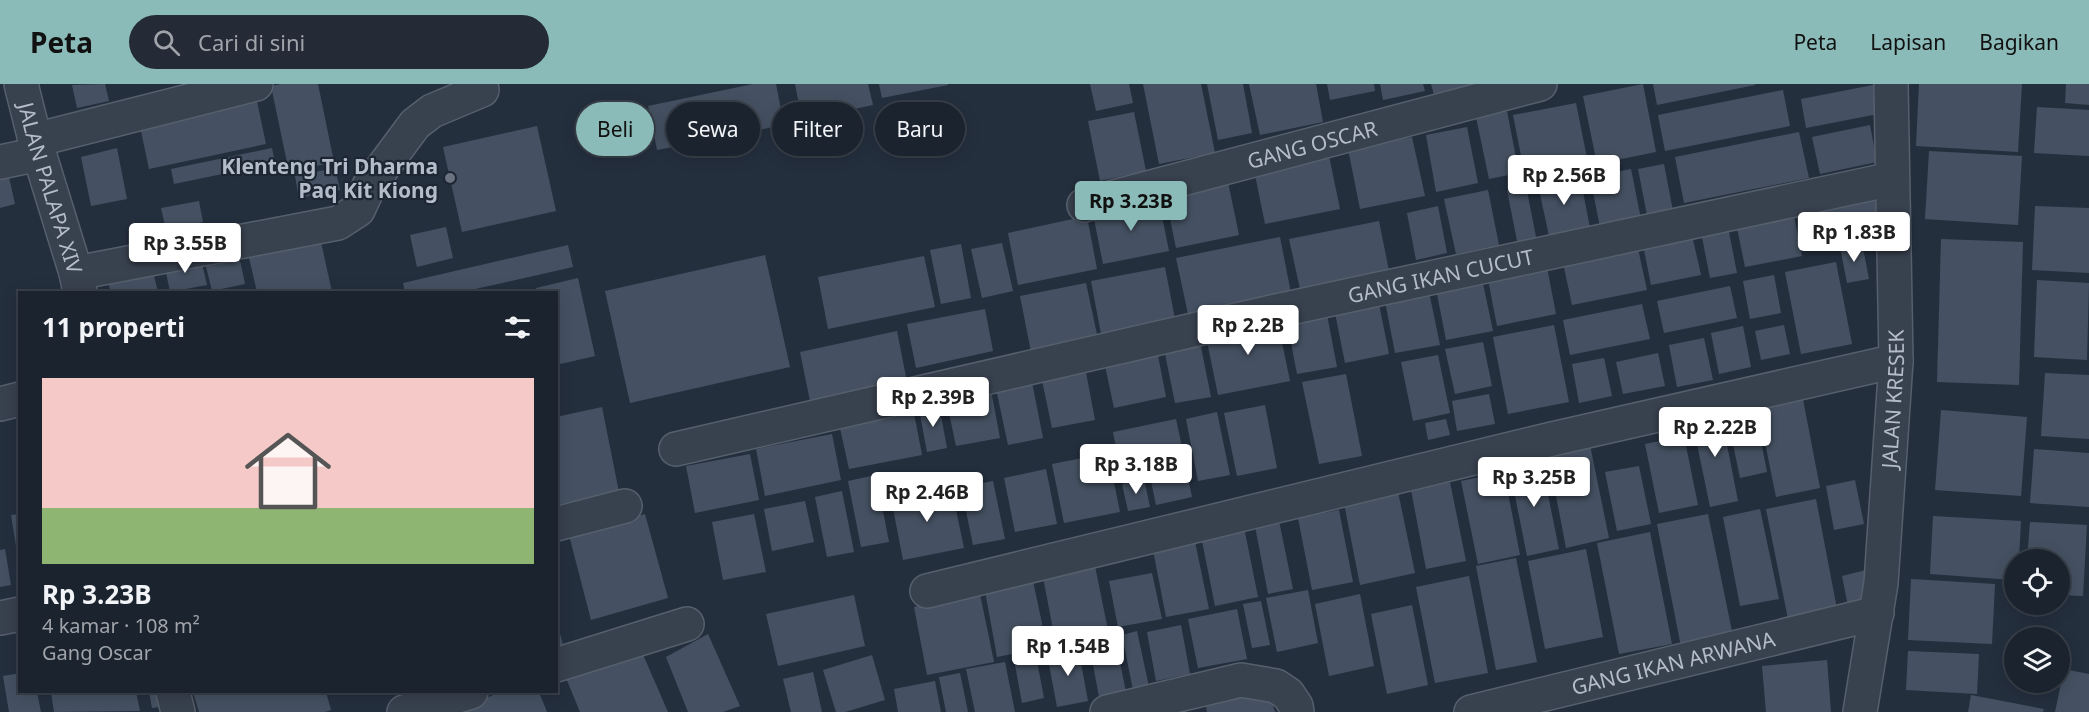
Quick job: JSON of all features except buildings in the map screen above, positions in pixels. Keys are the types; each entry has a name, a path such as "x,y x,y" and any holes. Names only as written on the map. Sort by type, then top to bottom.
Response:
{"street":[{"name":"JALAN PALAPA XIV","path":"21,84 37,147 78,283"},
{"path":"0,162 37,147 256,84"},
{"name":"GANG OSCAR","path":"1084,205 1540,84"},
{"name":"JALAN KRESEK","path":"1860,712 1882,571 1896,361 1891,84"},
{"path":"78,283 338,223 358,210 369,186 415,124 432,111 482,90"},
{"name":"GANG IKAN CUCUT","path":"676,449 1276,311 1892,179"},
{"path":"927,591 1530,444 1896,361"},
{"path":"0,404 18,400"},
{"path":"558,523 625,506"},
{"name":"GANG IKAN ARWANA","path":"1472,712 1877,613"},
{"path":"0,618 18,614"},
{"path":"558,664 687,624"},
{"path":"1107,712 1241,680 1276,686 1288,694 1297,712"},
{"path":"173,693 178,712"},
{"path":"404,712 468,693"}],"place":[{"name":"Klenteng Tri Dharma Paq Kit Kiong","path":"450,178"}]}
